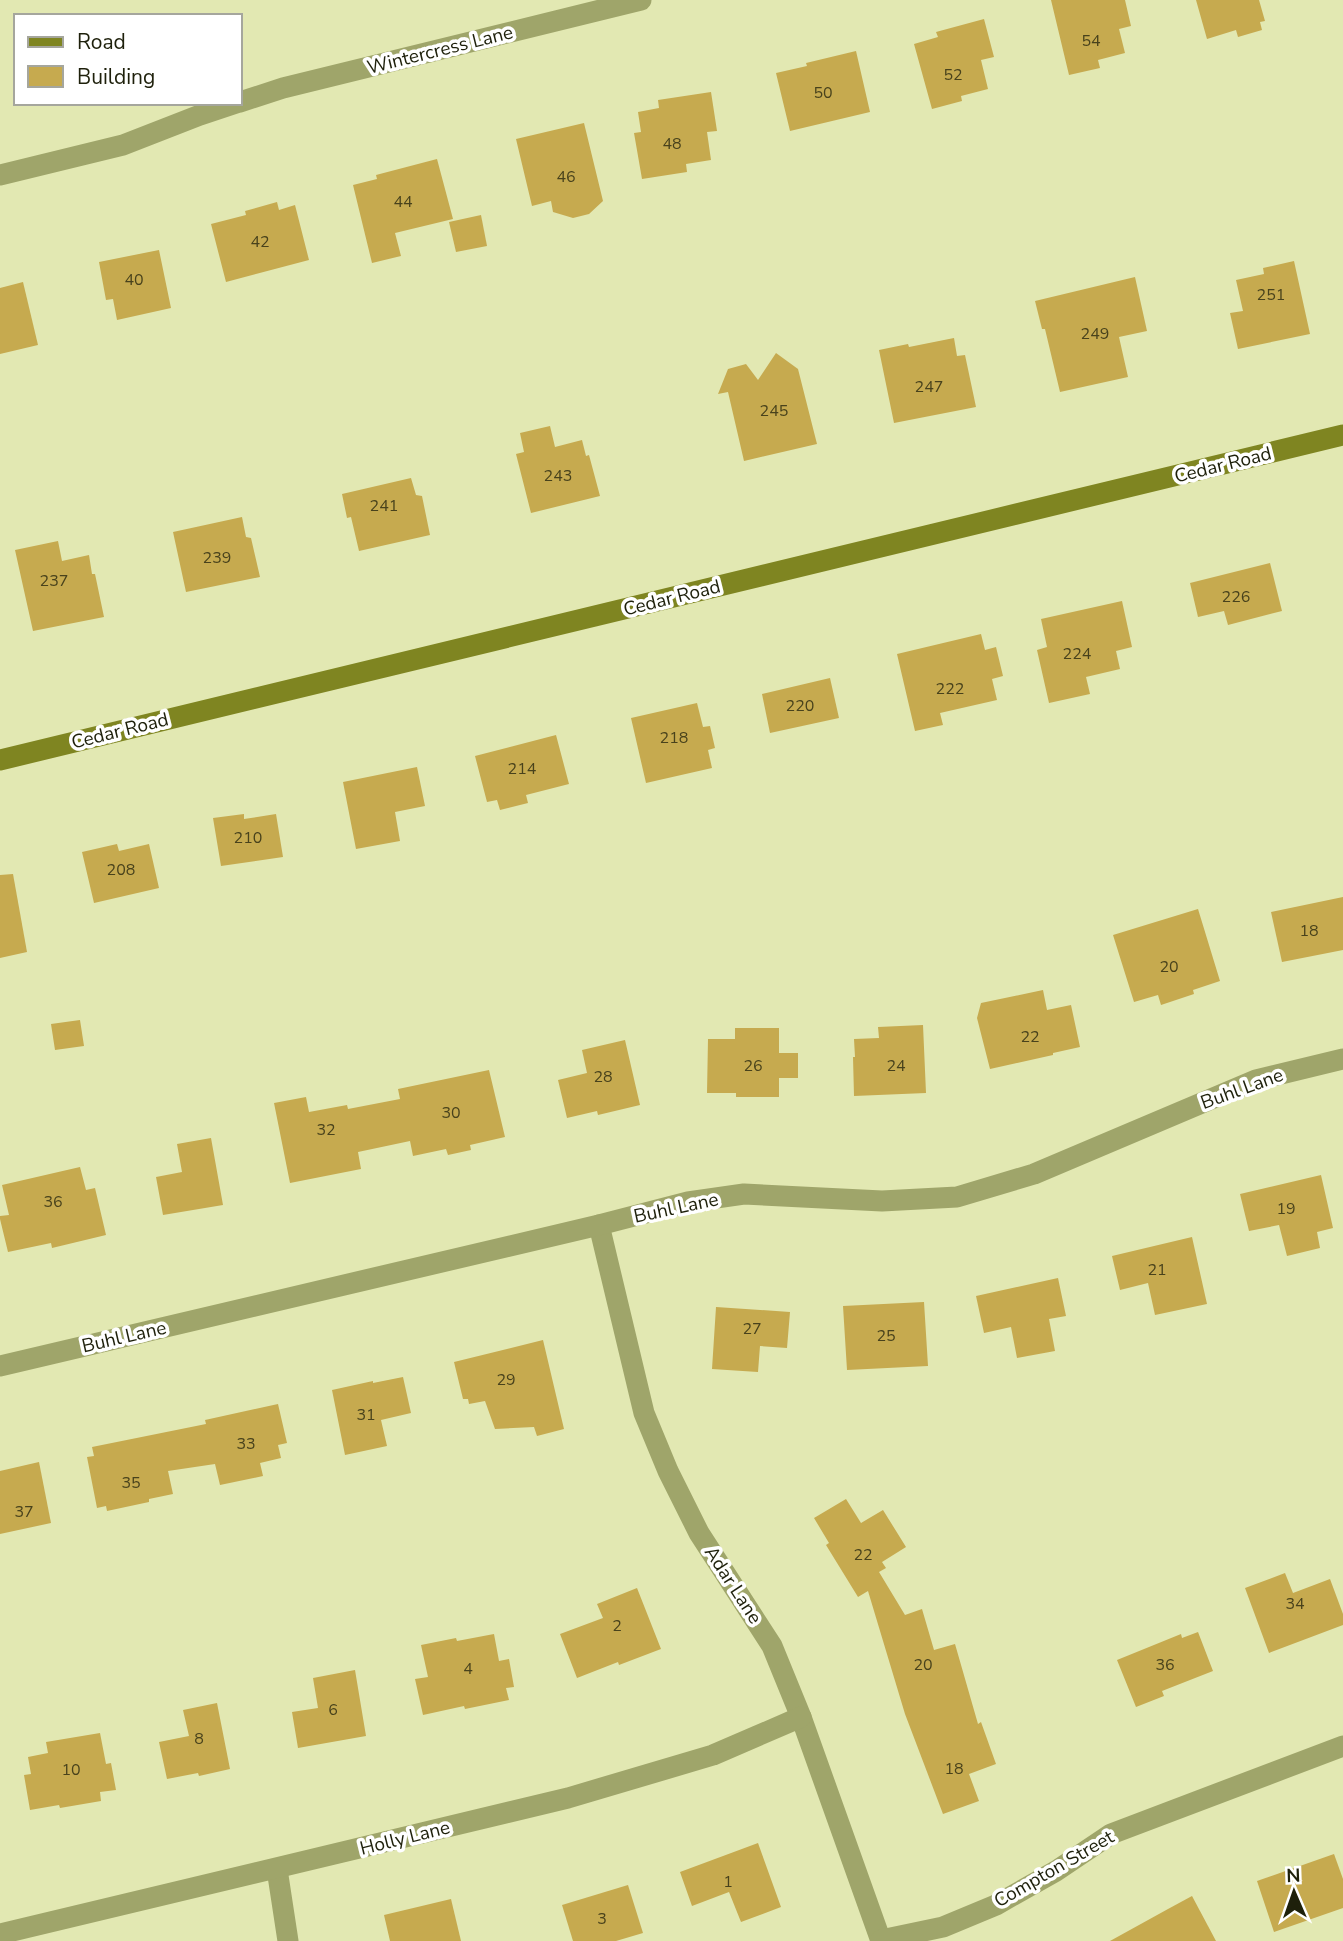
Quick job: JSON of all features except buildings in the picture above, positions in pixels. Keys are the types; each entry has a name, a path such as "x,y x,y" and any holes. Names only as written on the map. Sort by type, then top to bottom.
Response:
{"street":[{"name":"Wintercress Lane","path":"242,102 284,88 641,0"},
{"name":"Wintercress Lane","path":"0,175 123,145 232,105"},
{"name":"Cedar Road","path":"0,760 1343,435"},
{"name":"Buhl Lane","path":"0,1366 688,1202 744,1194 882,1201 957,1196 1034,1174 1256,1080 1343,1059"},
{"name":"Adar Lane","path":"599,1225 644,1413 668,1471 699,1533 772,1647 802,1717 881,1941"},
{"name":"Holly Lane","path":"0,1934 568,1798 713,1755 802,1717"},
{"name":"Compton Street","path":"881,1941 943,1927 996,1905 1056,1871 1111,1834 1343,1746"},
{"path":"277,1869 288,1941"}]}
